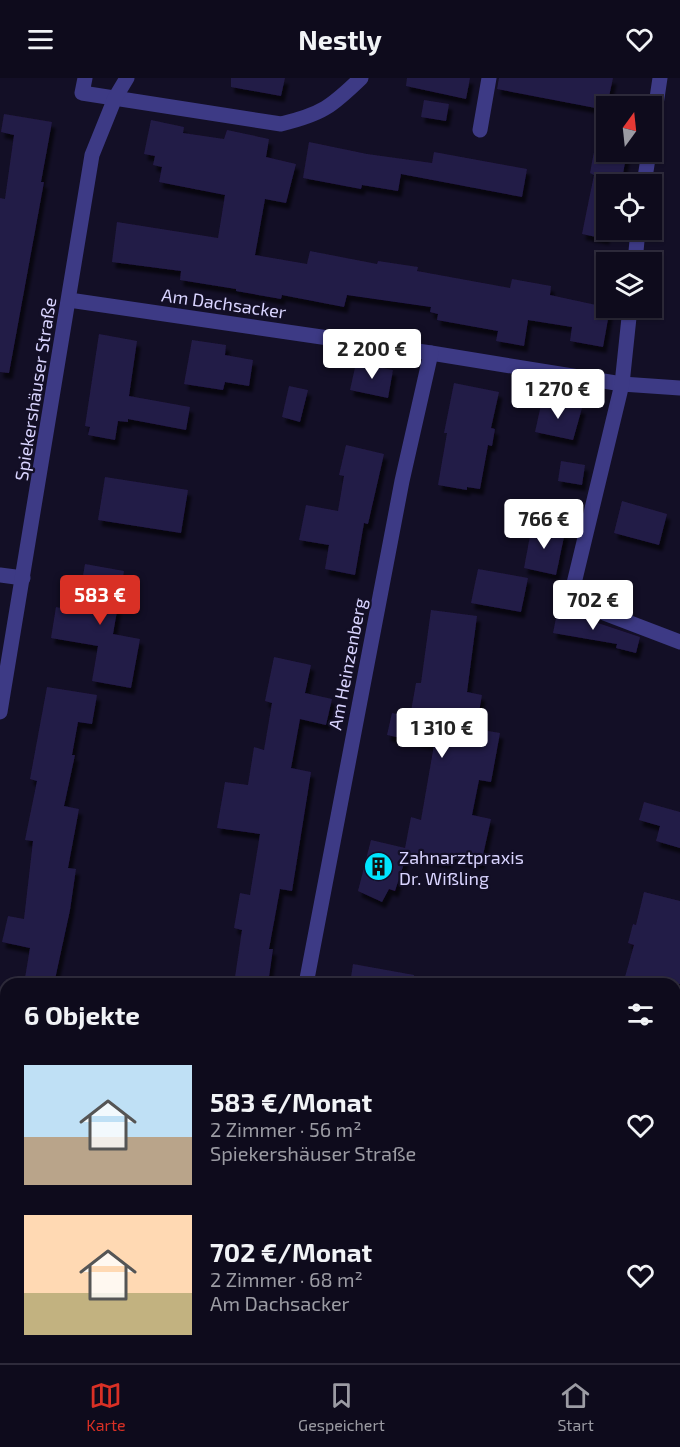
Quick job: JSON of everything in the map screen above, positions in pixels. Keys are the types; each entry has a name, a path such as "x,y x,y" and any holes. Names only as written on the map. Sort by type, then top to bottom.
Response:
{"street":[{"path":"85,78 82,93 281,124 312,116 336,102 361,78"},
{"name":"Spiekershäuser Straße","path":"0,712 92,155 115,98 127,78"},
{"path":"480,130 489,78"},
{"path":"657,96 660,78"},
{"name":"Am Dachsacker","path":"69,300 431,353 622,384 680,387"},
{"path":"629,318 622,384 570,600 680,642"},
{"name":"Am Heinzenberg","path":"307,978 402,481 431,353"},
{"path":"0,575 23,578"}],"building":[{"path":"231,78 285,78 281,96 231,87"},
{"path":"407,78 470,78 466,99 406,86"},
{"path":"499,78 613,78 609,96 596,96 596,108 497,89"},
{"path":"424,100 449,104 446,121 421,117"},
{"path":"4,114 52,122 41,182 44,182 9,373 0,372 0,198 5,199 14,135 1,132"},
{"path":"151,120 184,127 183,133 224,139 227,130 269,139 266,157 296,164 286,203 265,199 255,255 307,264 310,251 377,264 378,261 418,267 417,271 510,288 512,279 551,286 550,295 596,305 596,318 608,318 603,347 570,341 572,327 528,320 524,346 496,341 498,331 437,320 438,314 430,312 431,307 347,295 344,307 282,295 281,299 180,280 181,271 112,262 117,222 218,238 225,195 159,182 162,167 153,165 155,156 144,154"},
{"path":"309,142 367,154 432,163 434,152 527,169 522,197 401,174 398,191 362,185 361,189 303,178"},
{"path":"594,152 596,152 596,162 625,162 623,174 596,174 596,237 582,234 594,175 590,173"},
{"path":"99,334 137,341 129,396 190,407 186,430 128,419 128,422 118,421 115,440 88,435 90,427 85,426"},
{"path":"192,340 226,345 225,355 253,360 249,386 225,382 223,390 184,384"},
{"path":"356,363 393,370 388,398 350,390"},
{"path":"454,383 499,392 491,428 495,429 492,446 488,445 480,489 467,487 467,490 438,485 447,433 444,433"},
{"path":"289,386 308,390 300,422 282,417"},
{"path":"542,400 582,408 573,440 535,432"},
{"path":"346,445 384,454 368,524 364,523 355,575 325,569 329,545 299,540 306,505 338,511 344,476 339,475"},
{"path":"561,461 585,465 582,485 558,481"},
{"path":"105,477 188,490 181,533 98,520"},
{"path":"622,501 667,514 659,545 614,533"},
{"path":"532,525 565,532 556,575 524,568"},
{"path":"85,564 124,571 113,634 140,639 131,688 92,681 98,646 51,638 56,607 77,611"},
{"path":"478,569 528,578 521,612 471,603"},
{"path":"558,608 572,611 598,621 598,623 640,637 636,653 616,648 617,644 553,633"},
{"path":"431,610 477,616 467,692 482,695 476,729 500,733 491,782 479,780 472,815 491,819 481,864 449,857 447,863 407,854 395,891 389,889 382,902 358,891 371,840 405,848 411,817 421,820 434,745 387,735 392,713 410,717 416,683 421,683"},
{"path":"274,657 311,665 305,693 332,699 326,725 300,719 291,768 311,772 292,891 280,889 269,949 273,949 269,978 235,978 242,930 234,928 240,893 250,895 260,834 217,828 225,782 248,785 254,747 264,750 272,703 265,701"},
{"path":"47,687 97,695 92,724 78,722 72,755 75,755 64,806 79,809 68,868 76,869 55,978 25,978 30,948 2,942 8,916 24,919 33,841 25,840 37,781 30,779"},
{"path":"644,802 680,812 680,848 656,841 660,826 639,820"},
{"path":"644,892 680,901 680,978 625,978 634,945 628,943 633,924 636,925"},
{"path":"353,964 414,975 414,978 351,978"}],"place":[{"name":"Zahnarztpraxis Dr. Wißling","path":"378,867"}]}
